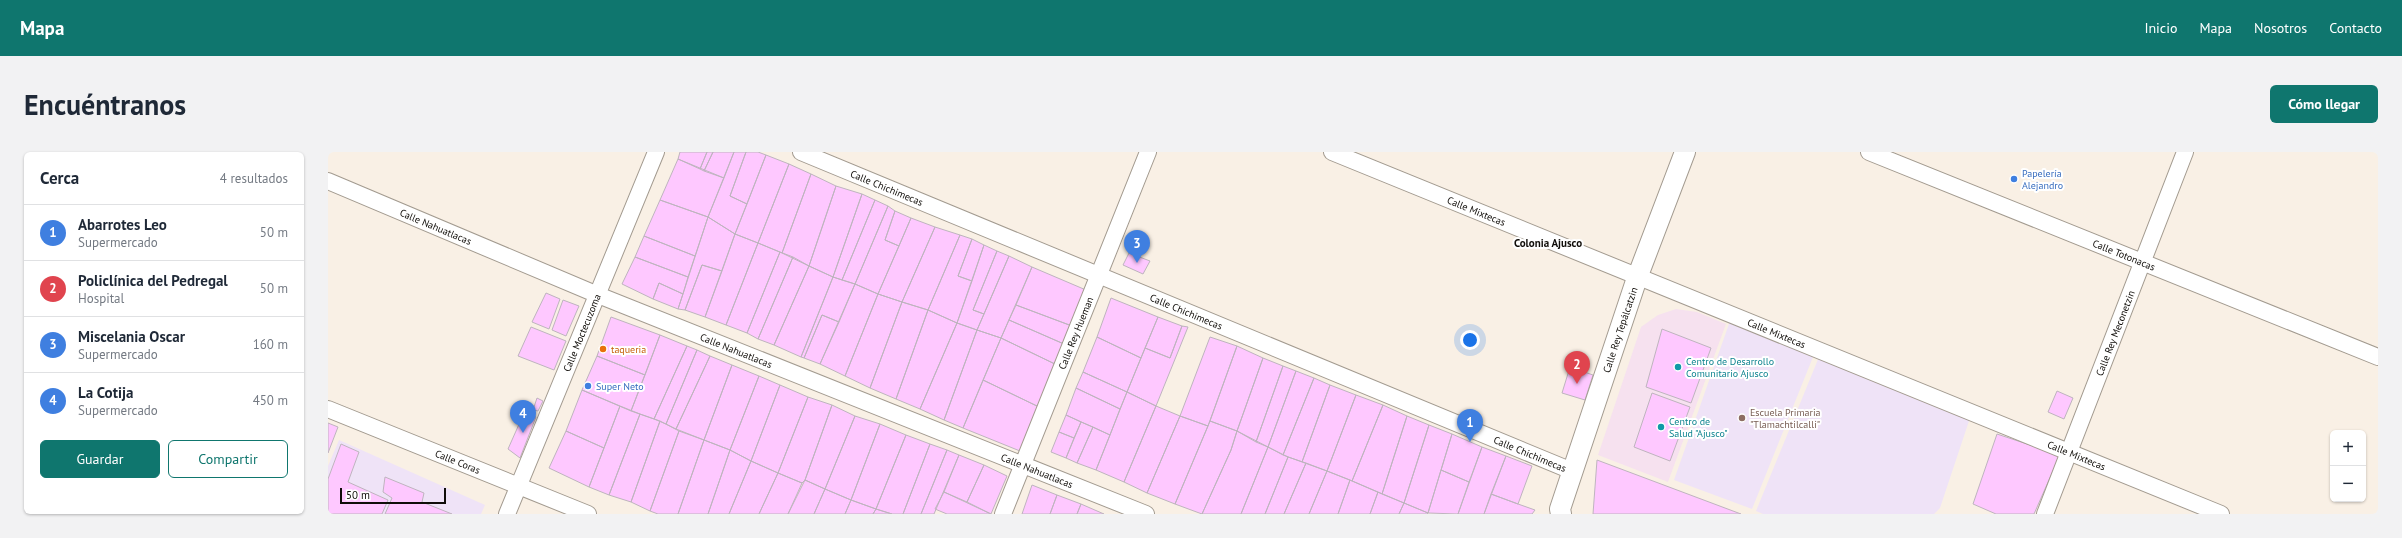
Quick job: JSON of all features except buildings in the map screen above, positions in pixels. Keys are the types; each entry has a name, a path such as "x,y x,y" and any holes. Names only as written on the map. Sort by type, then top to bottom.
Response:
{"street":[{"name":"Calle Moctecuzoma","path":"507,514 656,152"},
{"name":"Calle Chichimecas","path":"801,152 1572,471"},
{"name":"Calle Rey Hueman","path":"1004,514 1097,275 1148,152"},
{"name":"Calle Mixtecas","path":"1332,152 1637,278 2070,451 2221,514"},
{"name":"Calle Rey Tepálcatzin","path":"1558,512 1637,278 1685,152"},
{"name":"Calle Totonacas","path":"1869,152 2378,357"},
{"name":"Calle Rey Meconetzin","path":"2045,514 2185,152"},
{"name":"Calle Nahuatlacas","path":"328,181 598,295 1146,514"},
{"name":"Calle Coras","path":"328,409 588,514"}],"shaded area":[{"path":"1676,309 1697,312 1726,324 1668,482 1598,455 1641,327 1658,315"},
{"name":"Escuela Primaria \"Tlamachtilcalli\"","path":"1730,321 1813,357 1752,509 1674,480"},
{"path":"1819,357 1970,418 1940,508 1934,514 1763,514 1756,511"},
{"path":"339,440 485,505 481,514 328,514 328,466"}],"place":[{"name":"Papelería Alejandro","path":"2014,179"},
{"name":"Miscelania Oscar","path":"1137,263"},
{"name":"taqueria","path":"603,349"},
{"name":"Centro de Desarrollo Comunitario Ajusco","path":"1678,367"},
{"name":"Policlínica del Pedregal","path":"1577,384"},
{"name":"Super Neto","path":"588,386"},
{"name":"Escuela Primaria \"Tlamachtilcalli\"","path":"1742,418"},
{"name":"Centro de Salud \"Ajusco\"","path":"1661,427"},
{"name":"La Cotija","path":"523,433"},
{"name":"Abarrotes Leo","path":"1470,442"}],"district":[{"name":"Colonia Ajusco","path":"1548,243"}]}
